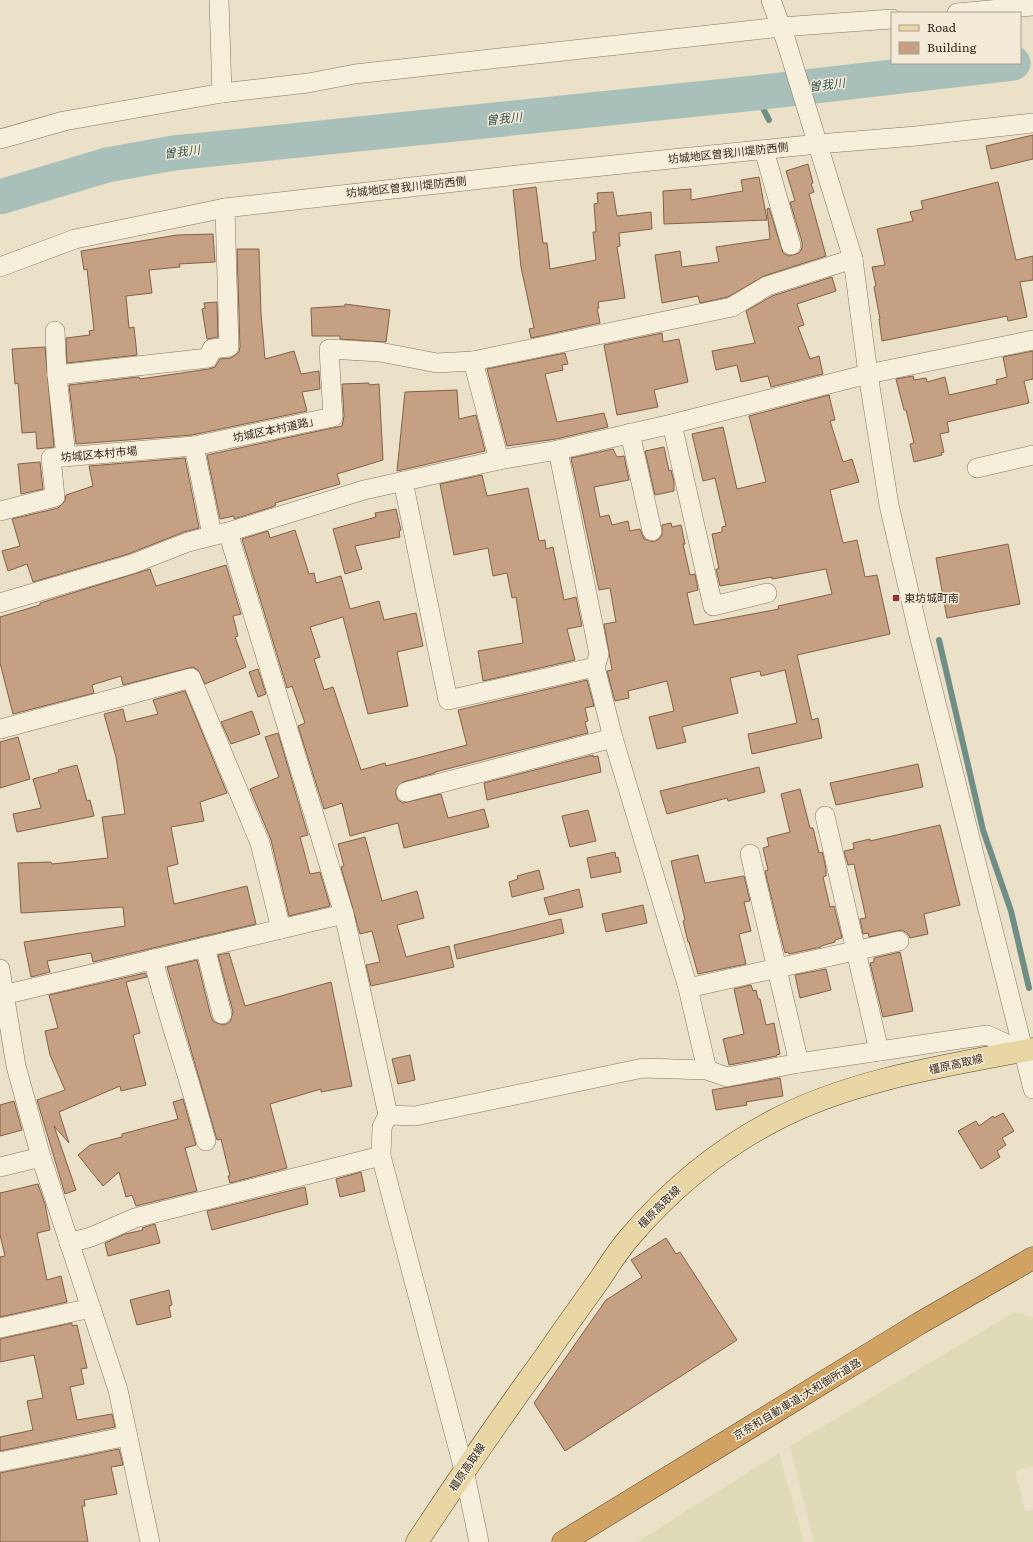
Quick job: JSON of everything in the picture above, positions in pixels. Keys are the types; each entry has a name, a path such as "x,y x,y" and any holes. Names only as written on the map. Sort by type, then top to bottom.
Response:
{"highway":[{"name":"京奈和自動車道;大和御所道路","path":"563,1542 920,1323 1033,1258"}],"main road":[{"name":"橿原高取線","path":"417,1542 464,1470 627,1240 679,1186 742,1138 774,1120 814,1102 857,1087 993,1056 1028,1050"}],"street":[{"path":"219,0 222,92"},
{"path":"771,0 784,34 853,259 868,374 889,505 921,643 1028,1050 1033,1089"},
{"path":"968,12 1033,6"},
{"path":"0,139 64,121 222,92 308,83 355,74 784,34 891,19"},
{"name":"坊城地区曽我川堤防西側","path":"0,267 75,240 225,208 535,172 764,150 817,140 916,136 1033,123"},
{"path":"764,150 791,245"},
{"path":"57,376 208,358 212,349 229,347 225,208"},
{"path":"499,460 473,362 732,307 767,286 853,259"},
{"path":"54,331 57,376 66,457"},
{"path":"0,604 132,564 188,542 220,534 364,490 499,460 558,450 672,424 868,374 1033,340"},
{"name":"坊城区本村道路」","path":"194,446 333,417 329,348 380,352 437,363 473,362"},
{"path":"672,424 713,606 767,593"},
{"path":"630,433 652,531"},
{"path":"194,446 220,534 344,914 388,1115 382,1127 381,1156 464,1470 478,1542"},
{"name":"坊城区本村市場","path":"0,512 55,497 51,458 194,446"},
{"path":"558,450 599,654 595,667 613,738 688,988 707,1070"},
{"path":"977,468 1033,455"},
{"path":"403,481 448,700 595,667"},
{"path":"0,729 191,678 260,843 281,929"},
{"path":"406,792 613,738"},
{"path":"825,816 879,1051"},
{"path":"750,854 799,1063"},
{"path":"3,1002 153,960 344,914"},
{"path":"688,988 898,941"},
{"path":"205,947 222,1014"},
{"path":"153,960 168,1018 191,1084 206,1141"},
{"path":"0,969 3,1002 16,1066 42,1158 118,1390 150,1542"},
{"path":"388,1115 415,1116 644,1068 707,1070 727,1077 799,1063 988,1035 1028,1050"},
{"path":"70,1243 135,1218 381,1156"},
{"path":"0,1167 42,1158"},
{"path":"0,1328 91,1308"},
{"path":"0,1462 128,1436"}],"shaded area":[{"path":"1015,1312 1033,1318 1033,1466 1015,1471 1025,1511 1033,1510 1033,1542 814,1542 790,1446"},
{"path":"779,1453 804,1542 637,1542"}],"building":[{"path":"1033,135 1033,159 991,169 986,146"},
{"path":"808,164 813,183 811,184 814,192 809,194 826,256 764,276 728,297 700,303 698,296 662,303 655,255 680,251 682,267 719,262 716,247 770,239 767,209 769,208 783,253 789,256 799,253 802,248 802,242 790,202 795,201 786,171"},
{"path":"759,177 767,220 664,224 663,191 691,189 691,200 743,191 741,180"},
{"path":"998,182 1016,260 1033,256 1033,280 1020,282 1027,317 1008,321 1007,316 882,341 880,319 874,287 876,286 872,267 885,265 877,229 913,221 910,212 923,209 921,201"},
{"path":"536,187 543,243 547,243 550,269 596,260 593,232 596,232 594,204 598,203 597,193 613,192 617,216 651,212 652,229 619,233 620,246 617,247 625,298 598,302 599,308 597,308 600,323 531,338 529,329 534,328 521,267 513,190"},
{"path":"213,234 215,262 179,264 180,267 149,270 152,293 126,296 129,328 134,327 137,355 67,363 66,338 90,335 89,331 94,330 87,269 84,270 81,251 177,235"},
{"path":"237,249 259,249 261,314 265,359 294,351 301,374 319,371 320,389 302,392 307,411 192,435 76,444 69,385 139,377 140,379 209,369 215,367 220,359 231,358 239,352"},
{"path":"832,277 836,291 797,304 804,325 798,327 810,359 819,356 823,374 771,387 768,376 741,382 737,365 716,370 712,351 755,343 746,311 772,296"},
{"path":"217,302 218,337 207,339 202,309 205,308 204,303"},
{"path":"345,304 390,310 386,342 340,339 340,336 312,336 311,308 345,306"},
{"path":"662,333 663,342 679,339 688,382 654,390 658,407 617,415 604,345"},
{"path":"45,347 54,447 37,449 36,432 22,433 18,383 15,384 12,349"},
{"path":"1033,351 1033,379 1024,381 1029,403 947,422 949,432 940,434 944,452 941,453 942,455 914,462 910,444 914,443 906,410 904,410 896,379 913,376 914,380 926,378 927,382 945,377 949,395 997,384 996,380 1007,377 1003,357"},
{"path":"565,353 568,364 562,365 563,370 545,374 557,422 604,413 608,427 556,439 507,446 487,369"},
{"path":"369,383 369,385 379,384 383,460 337,474 340,484 275,503 276,505 272,507 234,519 234,516 220,519 207,455 342,426 344,416 342,384"},
{"path":"457,390 459,419 476,415 485,451 397,471 405,392"},
{"path":"829,395 835,420 830,421 843,462 852,459 859,482 830,490 843,543 857,540 865,577 877,575 890,634 797,655 812,720 818,718 822,738 752,754 748,734 797,723 785,670 761,676 760,671 730,678 738,713 682,727 686,742 657,749 649,717 674,711 667,681 628,691 629,698 615,701 607,671 612,670 604,624 616,622 610,588 599,590 571,458 613,449 617,457 624,456 629,480 594,487 600,517 609,515 612,525 628,521 630,531 640,529 644,539 654,542 662,535 662,525 671,523 672,527 681,525 685,544 683,544 690,575 695,574 698,590 687,593 694,625 779,609 778,606 832,594 826,569 772,579 772,577 720,586 716,569 719,569 712,534 722,532 722,527 726,526 715,478 703,481 692,434 723,427 737,489 766,482 749,416"},
{"path":"664,447 669,471 671,470 674,482 674,491 655,495 645,451"},
{"path":"185,458 199,528 184,532 128,554 33,582 27,564 8,571 2,551 20,546 12,519 58,508 65,501 66,495 93,486 89,466"},
{"path":"40,462 43,489 21,494 18,464"},
{"path":"482,475 487,496 528,488 539,541 545,540 546,549 553,547 564,600 576,597 582,626 567,629 575,660 483,681 478,651 523,643 516,597 512,598 507,573 493,576 488,548 454,555 440,484"},
{"path":"396,509 401,530 399,531 400,537 355,546 362,569 345,574 333,529 376,517 375,513"},
{"path":"295,530 309,574 314,573 316,583 341,576 350,609 379,601 384,620 416,613 423,646 397,652 408,706 368,714 343,617 310,627 320,657 314,659 324,690 333,687 361,770 385,763 386,766 467,745 458,710 587,680 594,706 585,708 588,721 585,722 588,733 435,772 403,782 396,789 398,800 403,803 441,794 448,818 484,809 489,827 404,848 398,823 350,836 342,803 324,809 298,726 305,723 292,686 287,688 242,539 268,531 270,538"},
{"path":"1008,544 1020,604 947,618 936,558"},
{"path":"226,565 241,614 233,616 238,636 235,637 246,667 205,684 198,670 193,667 123,685 121,676 92,685 94,693 13,714 0,663 0,617 150,569 156,586"},
{"path":"258,669 266,694 258,697 249,672"},
{"path":"185,691 227,793 200,802 204,821 171,827 178,864 167,867 174,904 247,886 256,924 93,962 91,953 47,961 50,972 31,977 24,942 125,926 123,907 21,913 18,863 51,862 52,864 108,858 102,817 125,814 116,757 104,714 123,709 126,722 158,714 153,700"},
{"path":"252,711 260,734 231,744 221,722"},
{"path":"278,733 308,835 300,837 310,874 320,872 330,906 289,916 271,840 250,789 279,777 265,737"},
{"path":"18,737 30,779 0,788 0,742"},
{"path":"593,755 593,757 598,756 601,772 487,800 484,783"},
{"path":"918,764 923,787 836,805 830,783"},
{"path":"77,765 87,801 90,800 94,816 17,832 13,814 41,808 33,779 59,772 58,770"},
{"path":"759,767 765,792 728,801 727,798 667,814 660,791"},
{"path":"800,789 810,828 813,828 819,853 822,852 823,855 826,876 823,877 830,907 834,906 842,938 821,947 789,954 788,952 785,953 780,933 765,871 768,870 763,848 769,846 767,838 790,832 781,794"},
{"path":"588,810 596,841 570,847 562,816"},
{"path":"940,825 960,905 924,914 928,934 910,938 907,933 902,930 869,937 868,933 863,934 860,919 866,918 854,864 848,865 844,851 854,849 853,843 870,839 870,841"},
{"path":"365,837 382,901 417,891 424,918 397,925 406,957 449,946 454,967 371,986 366,965 380,962 372,931 360,934 341,867 344,866 338,844"},
{"path":"615,852 616,858 618,857 621,872 591,878 587,858"},
{"path":"698,855 705,883 744,876 750,901 744,902 751,931 739,934 746,964 698,974 688,942 683,921 685,920 671,861"},
{"path":"539,870 544,889 512,897 509,882 518,879 517,876"},
{"path":"579,889 583,907 549,915 544,898"},
{"path":"643,905 647,923 606,932 602,914"},
{"path":"561,919 564,933 457,959 454,945"},
{"path":"900,952 913,1011 883,1017 870,963 874,962 874,958"},
{"path":"229,953 245,1006 331,982 352,1086 321,1092 321,1089 270,1104 287,1168 230,1183 228,1176 230,1176 221,1139 217,1140 167,967 197,960 211,1017 214,1022 224,1025 230,1022 233,1012 218,955"},
{"path":"826,969 831,990 800,998 795,975"},
{"path":"145,973 147,977 126,982 140,1033 133,1035 146,1085 121,1091 120,1086 59,1112 69,1143 54,1126 76,1190 65,1194 37,1100 65,1090 50,1055 45,1031 58,1028 49,995"},
{"path":"751,985 753,991 756,990 758,999 760,999 766,1025 774,1023 780,1054 776,1055 777,1056 729,1065 723,1039 744,1034 734,989"},
{"path":"410,1055 415,1080 398,1084 392,1059"},
{"path":"780,1078 783,1096 746,1102 747,1105 716,1110 712,1090"},
{"path":"183,1099 196,1145 185,1148 197,1191 136,1206 132,1195 126,1197 119,1172 103,1186 78,1155 90,1145 122,1137 122,1134 178,1119 173,1102"},
{"path":"14,1101 22,1130 0,1136 0,1105"},
{"path":"1003,1113 1014,1131 1002,1138 1006,1145 997,1151 1000,1157 981,1169 958,1131 976,1121 979,1126 993,1116 994,1118"},
{"path":"361,1172 365,1191 340,1197 336,1179"},
{"path":"38,1184 45,1204 50,1230 37,1233 47,1280 61,1276 67,1302 0,1317 0,1257 5,1256 0,1235 0,1193"},
{"path":"305,1187 308,1204 212,1230 207,1211"},
{"path":"155,1224 160,1243 108,1256 105,1243 125,1234 143,1230 142,1228"},
{"path":"666,1238 676,1254 680,1252 737,1340 565,1451 534,1403 606,1300 642,1277 631,1260"},
{"path":"169,1290 172,1305 169,1306 171,1317 137,1325 130,1300"},
{"path":"72,1323 72,1326 77,1325 87,1368 81,1369 84,1384 70,1387 77,1420 112,1414 115,1427 0,1451 0,1437 33,1430 27,1401 43,1398 34,1355 0,1362 0,1339"},
{"path":"119,1449 123,1465 111,1467 117,1494 84,1500 85,1506 82,1506 88,1542 0,1542 0,1473"}],"waterway":[{"name":"曽我川","path":"0,197 107,165 174,153 755,93 1004,64"},
{"path":"755,93 769,120"},
{"path":"939,640 983,830 1011,911 1029,988"}],"place":[{"name":"東坊城町南","path":"896,598"}]}
